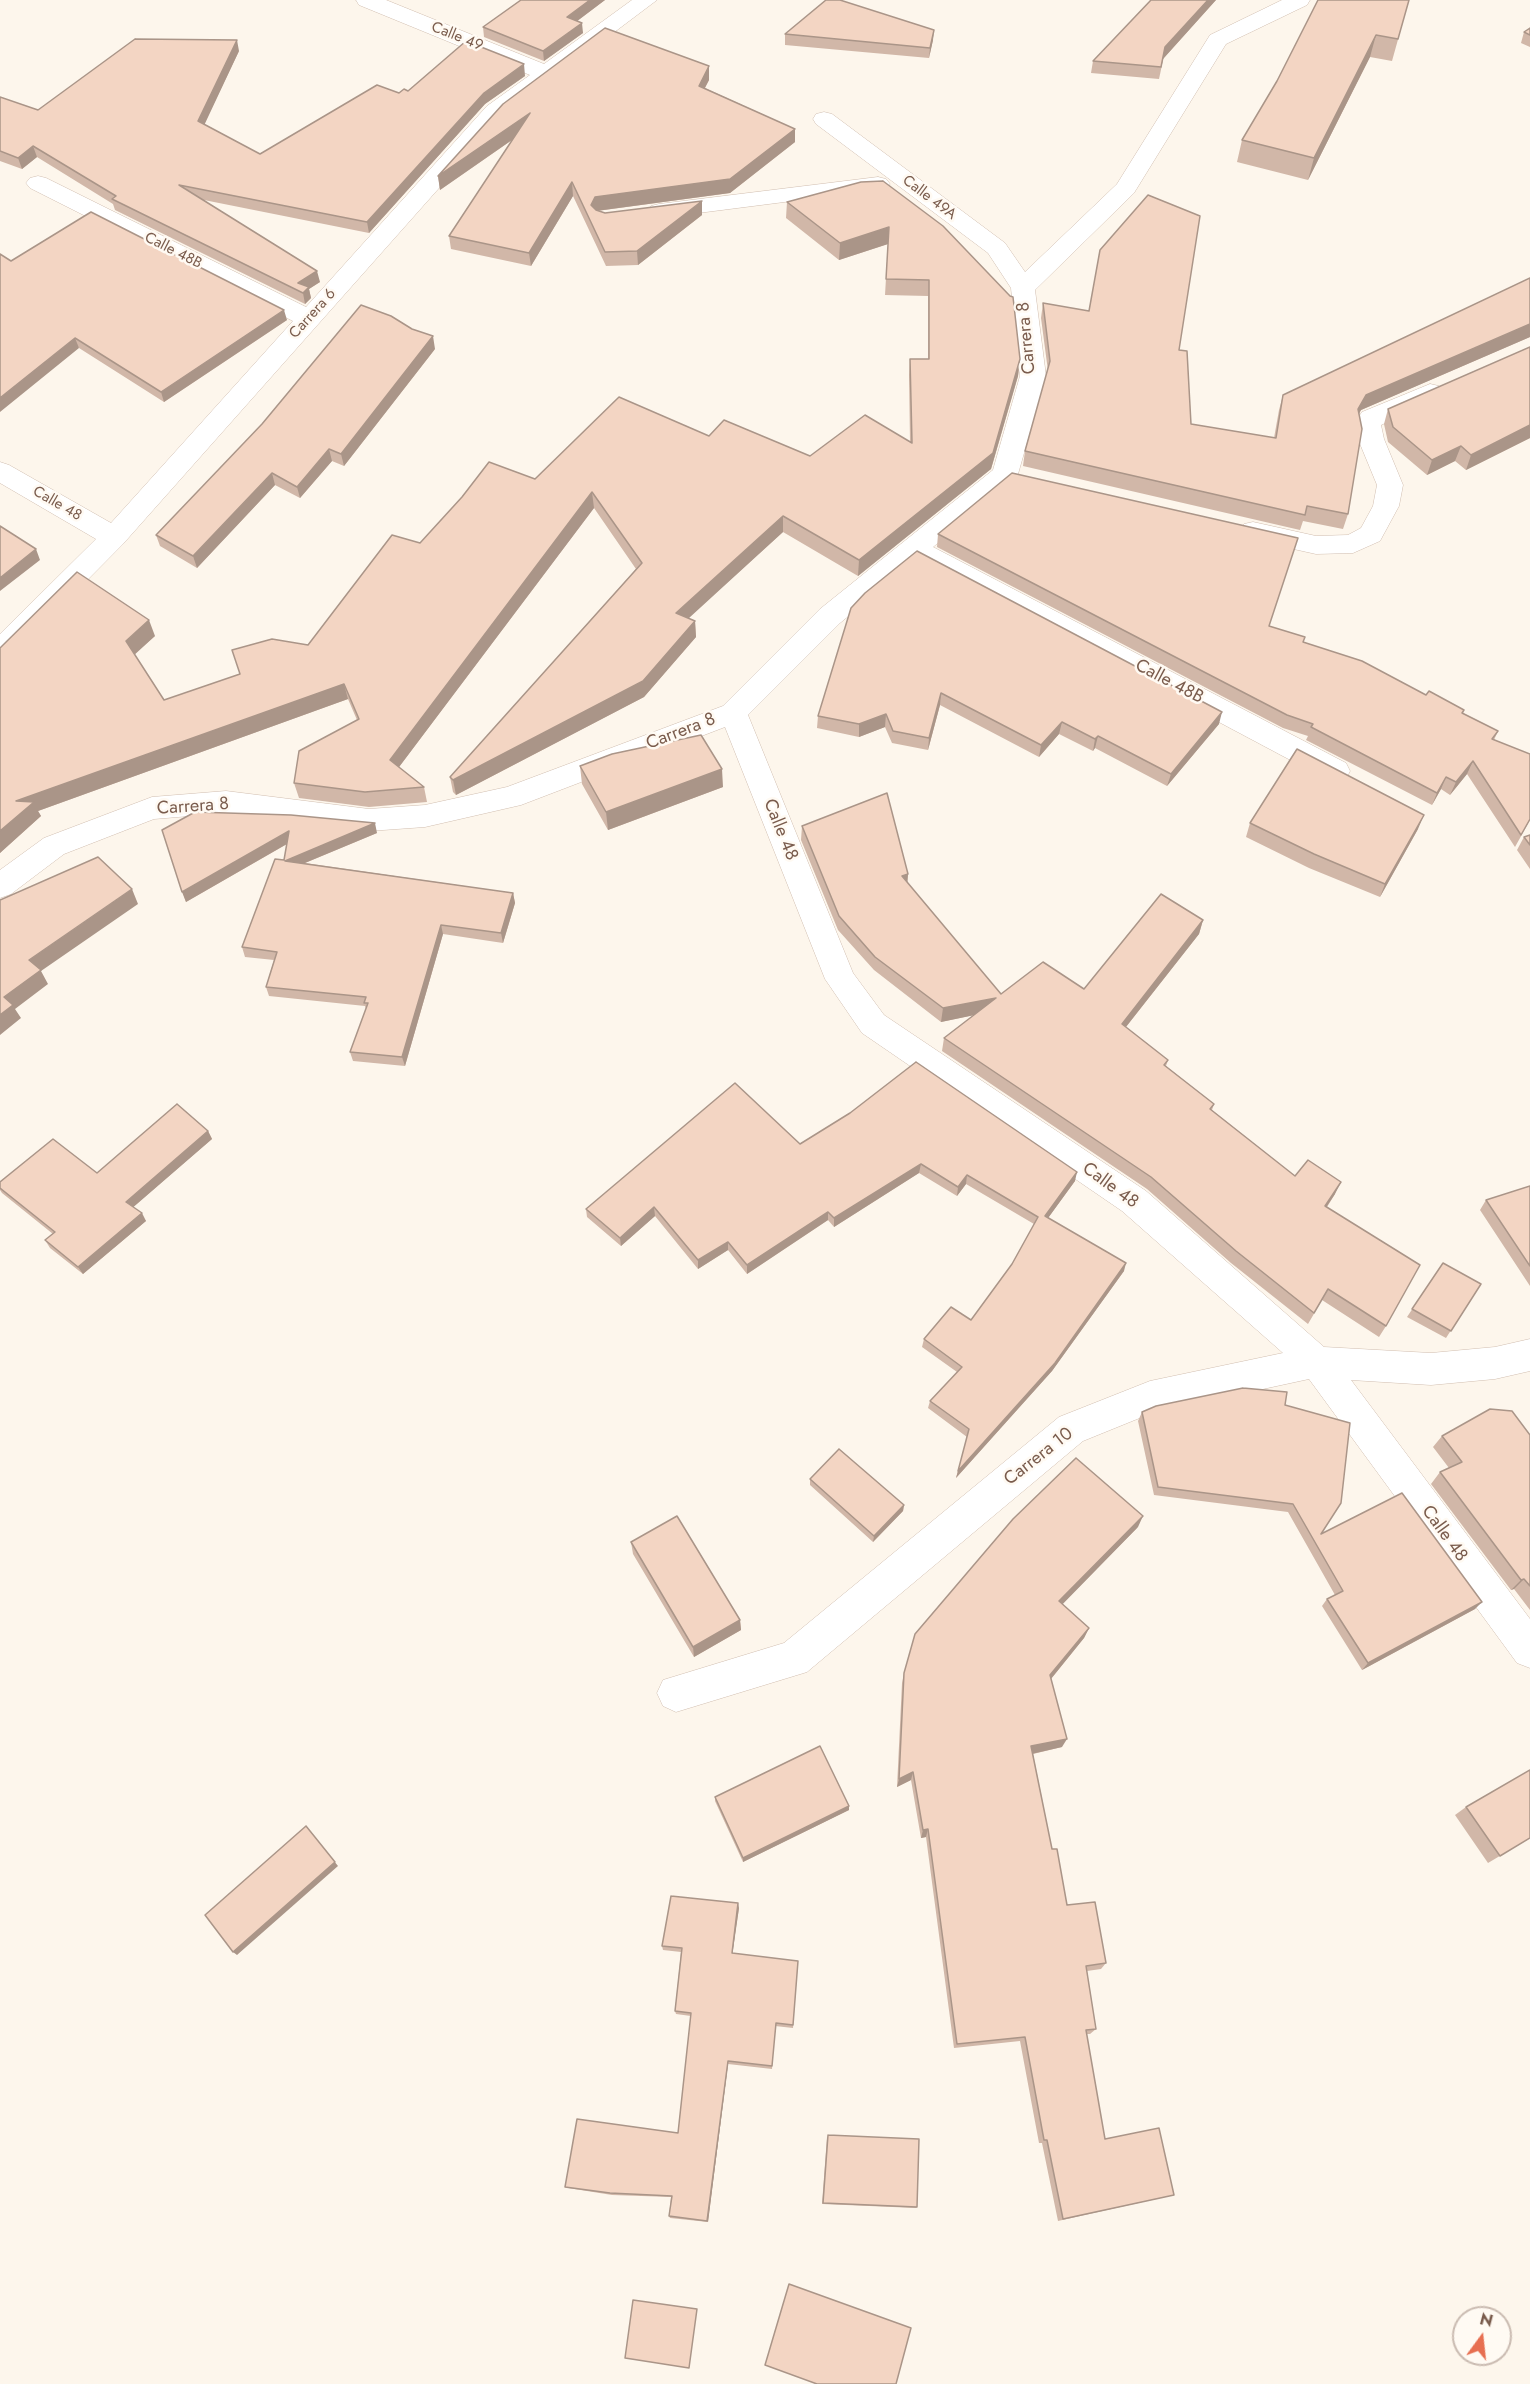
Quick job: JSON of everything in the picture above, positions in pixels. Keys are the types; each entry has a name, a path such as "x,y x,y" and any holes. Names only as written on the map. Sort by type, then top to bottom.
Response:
{"street":[{"name":"Calle 49","path":"367,0 546,74"},
{"name":"Carrera 6","path":"0,651 114,537 495,111 646,0"},
{"path":"1249,0 1269,13"},
{"path":"1023,288 1126,188 1218,40 1299,0"},
{"name":"Calle 49A","path":"824,119 997,248 1023,288"},
{"path":"641,213 906,181"},
{"name":"Calle 48B","path":"38,183 309,319"},
{"name":"Carrera 8","path":"0,886 54,846 152,808 226,802 369,820 425,816 511,797 733,713 830,616 913,548 1017,477 1033,376 1023,288"},
{"path":"1224,524 1316,545 1353,544 1371,534 1386,506 1390,485 1371,439 1368,425 1371,418 1448,384"},
{"name":"Calle 48","path":"0,471 114,537"},
{"name":"Calle 48B","path":"913,548 1362,784"},
{"name":"Calle 48","path":"733,713 840,979 873,1024 1134,1201 1317,1362 1530,1650"},
{"name":"Carrera 10","path":"676,1694 794,1659 1071,1429 1150,1397 1317,1362 1431,1370 1495,1363 1530,1355"}],"building":[{"path":"521,0 590,0 567,17 582,23 543,51 483,27"},
{"path":"826,0 840,0 934,30 930,48 785,34"},
{"path":"1151,0 1208,0 1165,47 1161,67 1093,61"},
{"path":"1318,0 1409,0 1398,39 1376,35 1314,158 1242,140 1277,81"},
{"path":"605,28 709,66 699,86 795,129 730,179 595,197 591,205 596,210 605,213 702,201 637,251 605,252 572,182 529,253 449,236 530,113 438,176 503,104"},
{"path":"135,39 237,40 198,121 260,154 377,85 399,93 404,89 408,91 466,41 524,64 484,93 367,222 179,185 317,271 298,283 309,287 303,293 112,199 116,196 33,146 18,158 0,151 0,97 38,110"},
{"path":"883,181 943,226 1013,297 1020,359 993,453 859,560 783,516 676,613 695,621 643,681 453,780 450,777 642,563 592,492 390,760 424,787 365,792 294,783 299,751 359,719 344,684 16,801 34,802 0,831 0,648 77,572 149,620 126,641 164,700 240,674 232,650 272,639 308,645 392,535 420,543 462,497 489,462 535,479 619,397 709,436 724,420 810,456 865,415 912,443 910,359 929,359 929,280 886,279 889,227 840,243 787,202 861,182"},
{"path":"1148,195 1200,216 1179,350 1187,351 1191,424 1276,438 1283,395 1530,278 1530,324 1366,395 1358,409 1362,429 1348,514 1307,506 1305,515 1025,451 1050,361 1043,303 1089,311 1100,250"},
{"path":"91,212 284,310 161,392 75,338 0,398 0,254 11,261"},
{"path":"361,305 391,316 412,329 433,336 341,454 329,449 297,487 272,473 193,556 156,535 262,424"},
{"path":"1530,347 1530,425 1471,455 1461,446 1432,460 1393,427 1388,409"},
{"path":"1012,473 1298,538 1269,626 1305,637 1303,642 1362,661 1426,695 1429,691 1464,710 1462,713 1498,731 1492,739 1530,754 1530,819 1521,835 1473,761 1456,782 1446,777 1437,793 1311,727 1313,724 1287,715 938,534"},
{"path":"0,526 36,549 0,578"},
{"path":"917,551 1222,712 1171,774 1098,736 1095,739 1062,722 1041,745 941,693 929,738 893,731 886,714 859,724 818,716 851,608 865,593"},
{"path":"701,735 722,769 606,812 580,766 612,754"},
{"path":"1297,749 1424,815 1385,884 1314,854 1250,823"},
{"path":"887,793 908,874 902,876 1001,994 1043,962 1084,989 1161,894 1203,920 1122,1024 1168,1060 1164,1065 1214,1104 1210,1109 1295,1176 1308,1160 1341,1182 1325,1206 1420,1265 1386,1326 1328,1289 1314,1313 1236,1251 1151,1177 944,1038 996,998 943,1008 875,957 839,916 802,826"},
{"path":"195,812 291,815 375,823 285,861 513,893 501,933 441,925 402,1057 350,1052 368,1003 364,1003 366,997 266,987 277,952 242,947 275,859 284,860 289,831 182,892 162,830"},
{"path":"1530,835 1530,845 1524,837"},
{"path":"98,857 132,889 29,960 41,970 4,997 13,1005 0,1015 0,900"},
{"path":"916,1062 1077,1172 1045,1216 1126,1263 1055,1363 958,1471 969,1429 930,1401 962,1367 924,1339 951,1307 971,1320 1012,1264 1038,1217 967,1175 958,1187 921,1164 834,1218 828,1212 747,1265 728,1242 698,1260 654,1207 620,1238 586,1209 735,1083 800,1144 850,1113"},
{"path":"177,1104 208,1131 126,1202 142,1213 78,1267 45,1240 55,1232 0,1188 0,1182 53,1139 97,1173"},
{"path":"1530,1186 1530,1266 1486,1200"},
{"path":"1443,1263 1481,1284 1451,1331 1412,1309"},
{"path":"1243,1388 1287,1392 1285,1405 1350,1423 1341,1503 1321,1534 1402,1493 1482,1602 1368,1663 1327,1599 1343,1591 1293,1504 1158,1487 1142,1412 1156,1406"},
{"path":"1490,1409 1512,1411 1530,1435 1530,1586 1524,1579 1521,1580 1440,1472 1462,1462 1442,1436"},
{"path":"839,1449 904,1505 874,1536 810,1479"},
{"path":"1076,1458 1143,1516 1059,1601 1089,1628 1050,1675 1067,1739 1031,1746 1052,1849 1057,1849 1067,1905 1095,1902 1106,1963 1086,1966 1096,2029 1086,2030 1105,2139 1159,2128 1174,2195 1063,2219 1047,2140 1044,2140 1025,2037 957,2044 928,1829 923,1830 913,1772 899,1779 904,1673 915,1634 1013,1519"},
{"path":"677,1516 740,1620 693,1647 631,1542"},
{"path":"820,1746 849,1806 743,1858 715,1797"},
{"path":"1530,1770 1530,1838 1500,1856 1466,1807"},
{"path":"306,1826 335,1862 233,1952 205,1915"},
{"path":"671,1896 738,1903 732,1953 798,1961 793,2025 776,2023 772,2066 728,2061 707,2221 669,2216 672,2196 610,2193 565,2187 577,2119 678,2133 691,2013 675,2011 682,1948 662,1946"},
{"path":"828,2135 919,2139 917,2207 823,2203"},
{"path":"789,2284 911,2328 896,2384 817,2384 765,2365"},
{"path":"633,2300 697,2309 689,2368 625,2358"}]}
